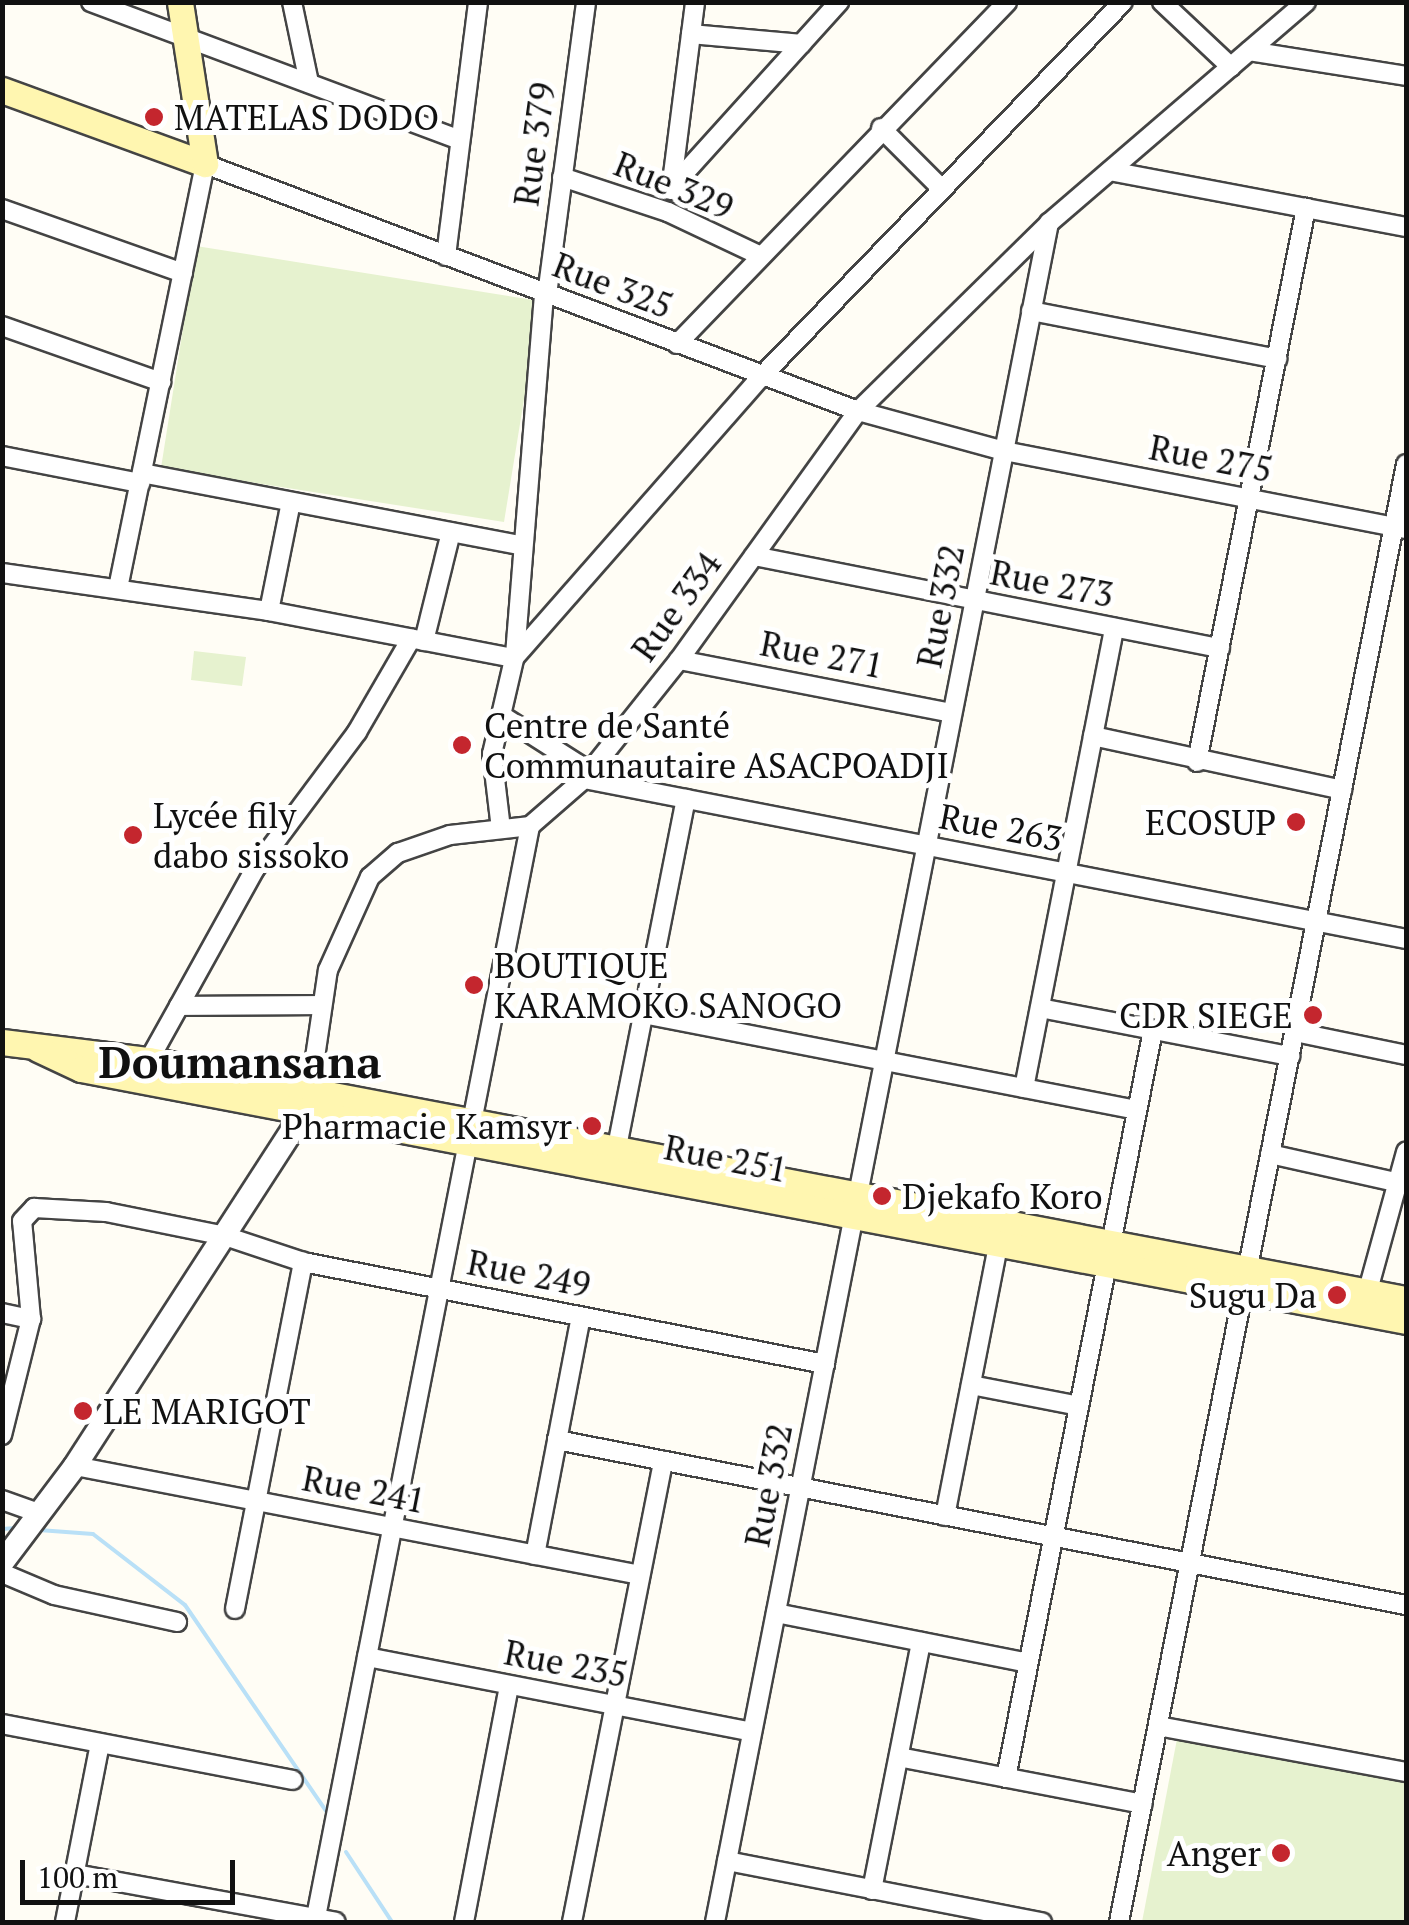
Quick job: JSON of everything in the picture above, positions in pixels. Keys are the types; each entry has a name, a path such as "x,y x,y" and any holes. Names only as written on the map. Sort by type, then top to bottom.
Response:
{"main road":[{"path":"2,90 205,164 180,2"},
{"name":"Rue 251","path":"2,1042 38,1049 81,1069 308,1100"},
{"name":"Rue 251","path":"38,1049 65,1046 149,1060 308,1100 1001,1233 1109,1241 1244,1280"},
{"name":"Rue 251","path":"1001,1233 1103,1267 1244,1280 1365,1302 1406,1299"},
{"name":"Rue 251","path":"1365,1302 1406,1322"}],"street":[{"path":"91,2 460,140"},
{"path":"292,2 308,83"},
{"path":"446,256 478,2"},
{"name":"Rue 379","path":"501,829 492,754 514,658 520,544 546,294 586,2"},
{"path":"668,212 695,2"},
{"path":"671,188 838,2"},
{"path":"677,344 880,128 1007,2"},
{"path":"2,572 269,612 514,658 761,377 940,187 1123,2"},
{"path":"1162,2 1231,67"},
{"name":"Rue 334","path":"530,826 586,775 679,660 858,411 1048,224 1306,2"},
{"path":"691,34 802,44"},
{"path":"1249,51 1406,76"},
{"path":"880,128 940,187"},
{"path":"118,588 205,164"},
{"name":"Rue 325","path":"205,164 761,377 858,411 1004,451"},
{"path":"1110,171 1406,227"},
{"name":"Rue 329","path":"562,177 668,212 761,256"},
{"path":"1197,762 1306,208"},
{"path":"2,209 183,273"},
{"name":"Rue 332","path":"715,1922 1048,224"},
{"path":"1031,311 1276,359"},
{"path":"2,326 160,382"},
{"name":"Rue 275","path":"1004,451 1400,528"},
{"path":"2,456 291,502 520,544"},
{"path":"1119,1922 1342,790 1400,528 1406,464"},
{"path":"269,612 291,502"},
{"path":"149,1060 255,869 357,732 418,640 451,532"},
{"name":"Rue 273","path":"754,556 1220,648"},
{"path":"1024,1088 1114,628"},
{"name":"Rue 271","path":"679,660 952,713"},
{"path":"501,715 586,775"},
{"path":"1093,736 1197,762 1342,790"},
{"name":"Rue 263","path":"586,775 686,799 1406,939"},
{"path":"615,1160 686,799"},
{"path":"2,1563 75,1466 225,1236 308,1100 319,1005 333,956 370,877 398,853 450,834 530,826 315,1922"},
{"path":"179,1006 319,1005"},
{"path":"1040,1008 1290,1056"},
{"path":"643,1014 1137,1110"},
{"path":"1006,1778 1103,1267 1153,1030"},
{"path":"1295,1032 1406,1054"},
{"path":"1270,1154 1400,1183"},
{"path":"1365,1302 1406,1155"},
{"name":"Rue 249","path":"31,1318 22,1221 34,1208 106,1212 225,1236 303,1262 825,1364"},
{"path":"946,1516 1001,1233"},
{"path":"235,1608 303,1262"},
{"path":"2,1313 31,1318 2,1434"},
{"path":"535,1555 581,1316"},
{"path":"971,1385 1079,1406"},
{"path":"557,1440 1406,1605"},
{"path":"572,1922 662,1461"},
{"name":"Rue 241","path":"75,1466 640,1576"},
{"path":"2,1500 41,1514"},
{"path":"2,1573 54,1595 177,1622"},
{"path":"776,1614 1028,1663"},
{"path":"872,1890 921,1642"},
{"name":"Rue 235","path":"367,1657 752,1732"},
{"path":"464,1922 509,1685"},
{"path":"2,1724 292,1780"},
{"path":"1158,1726 1406,1772"},
{"path":"65,1922 100,1743"},
{"path":"898,1757 1142,1804"},
{"path":"727,1862 1042,1922"},
{"path":"74,1874 315,1922 336,1922"}],"green space":[{"path":"196,246 540,301 504,522 161,468"},
{"path":"194,651 246,657 242,686 191,680"},
{"name":"Anger","path":"1177,1739 1406,1783 1406,1922 1142,1922"}],"waterway":[{"path":"2,1529 16,1528"},
{"path":"39,1530 93,1534 185,1605 329,1815"},
{"path":"346,1852 392,1922"}],"place":[{"name":"MATELAS DODO","path":"154,117"},
{"name":"Centre de Santé Communautaire ASACPOADJI","path":"462,745"},
{"name":"ECOSUP","path":"1296,822"},
{"name":"Lycée fily dabo sissoko","path":"133,835"},
{"name":"BOUTIQUE KARAMOKO SANOGO","path":"474,985"},
{"name":"CDR SIEGE","path":"1313,1015"},
{"name":"Pharmacie Kamsyr","path":"592,1126"},
{"name":"Djekafo Koro","path":"882,1196"},
{"name":"Sugu Da","path":"1337,1295"},
{"name":"LE MARIGOT","path":"83,1411"},
{"name":"Anger","path":"1281,1853"}],"district":[{"name":"Doumansana","path":"240,1062"}]}
